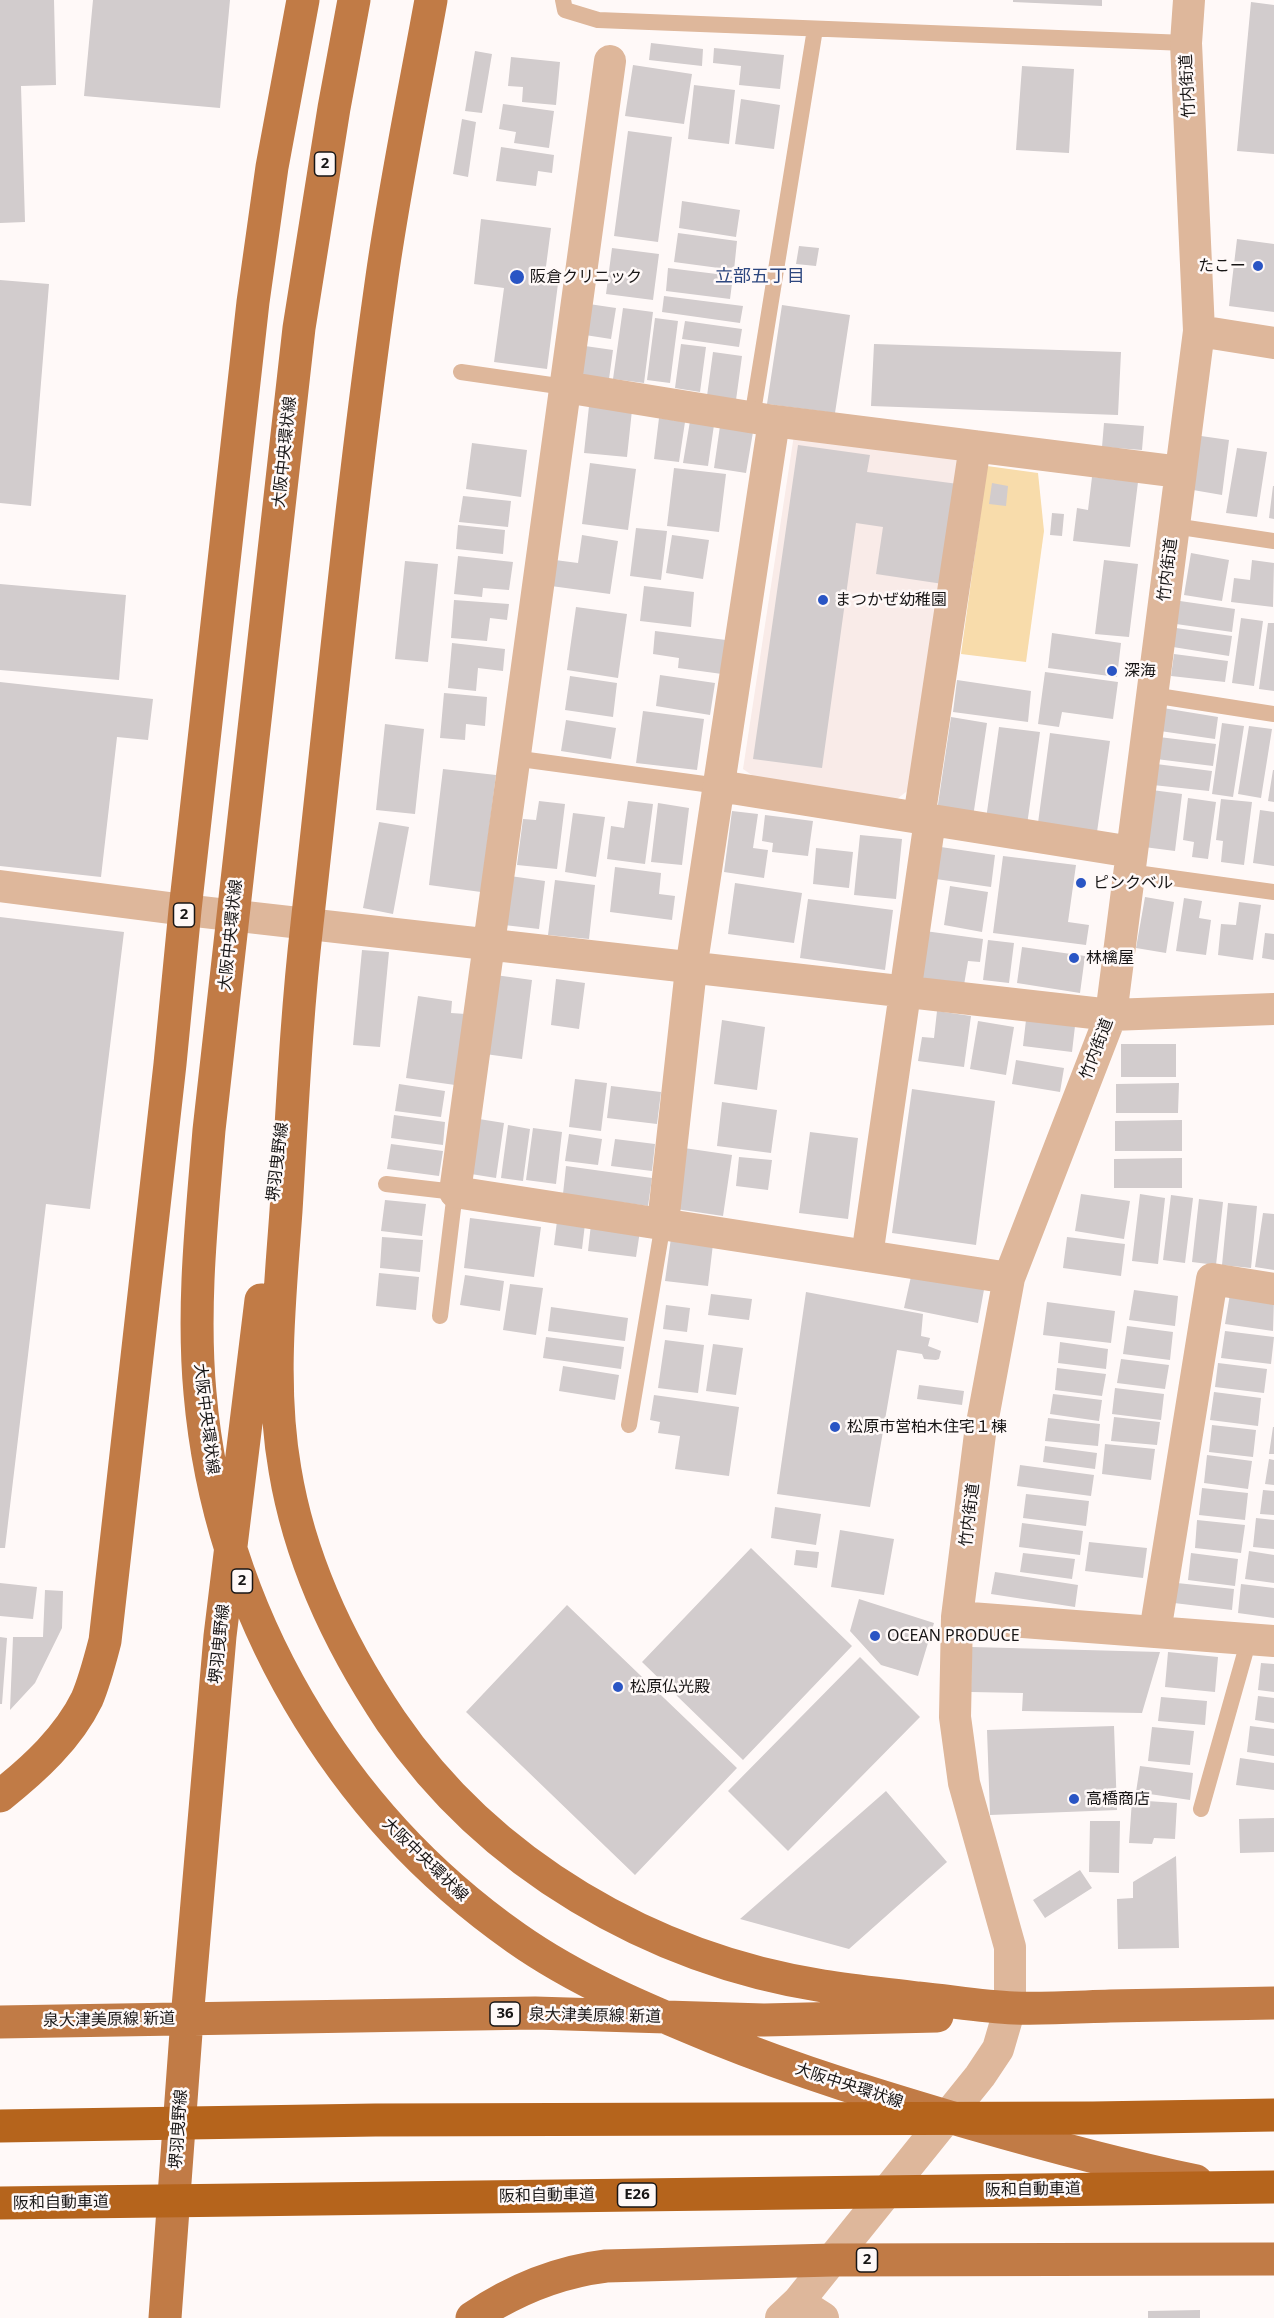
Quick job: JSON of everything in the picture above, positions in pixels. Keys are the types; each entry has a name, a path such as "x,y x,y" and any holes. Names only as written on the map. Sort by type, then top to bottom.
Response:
{"highway":[{"path":"0,2126 375,2120 1093,2118 1274,2115"},
{"name":"阪和自動車道","path":"0,2203 1274,2187"}],"main road":[{"name":"2","path":"0,1796 27,1774 71,1726 86,1699 97,1672 105,1641 253,302 273,167 303,0"},
{"name":"大阪中央環状線","path":"354,0 330,130 299,328 209,1130 198,1309 200,1395 215,1488 235,1563 263,1635 284,1677 327,1747 354,1786 413,1852 439,1877 501,1927 520,1941 589,1982 739,2048 867,2093 1157,2173 1274,2198"},
{"path":"431,0 382,278 347,545 301,974 279,1342 279,1410 285,1475 310,1569 351,1658 403,1738 430,1773 492,1835 525,1861 592,1906 634,1926 725,1963 820,1986 1010,2008 1274,2003"},
{"name":"堺羽曳野線","path":"165,2318 187,2019 220,1636 301,974"},
{"name":"泉大津美原線 新道","path":"0,2022 535,2013 776,2020 926,2017 1010,2008"},
{"name":"2","path":"472,2318 538,2283 584,2269 638,2265 831,2260 1274,2259"}],"street":[{"name":"竹内街道","path":"831,2260 980,2076 998,2049 1010,2008 1010,1947 964,1783 955,1718 957,1617 980,1434 1008,1278 1111,1015 1199,331 1186,43 1189,0"},
{"path":"610,61 487,944 455,1192 1008,1278"},
{"path":"1199,331 1274,343"},
{"path":"564,387 763,420 1180,472"},
{"path":"663,1223 691,969 719,786 763,420"},
{"path":"867,1256 975,446"},
{"path":"719,786 925,819 1131,862"},
{"path":"0,886 184,910 691,969 1111,1015 1274,1009"},
{"path":"1155,1632 1212,1279 1274,1288"},
{"path":"957,1617 1262,1640"},
{"path":"801,2312 831,2260"}],"lane":[{"path":"563,0 565,10 598,21 1186,43"},
{"path":"763,420 815,29"},
{"path":"461,372 564,387"},
{"path":"1174,526 1274,541"},
{"path":"1152,695 1274,714"},
{"path":"513,758 719,786"},
{"path":"1131,862 1274,892"},
{"path":"386,1184 455,1192 440,1316"},
{"path":"629,1425 663,1223"},
{"path":"1201,1809 1262,1640"}],"shaded area":[{"path":"794,435 960,460 911,788 897,799 759,780 743,769"},
{"path":"987,466 1038,473 1044,531 1026,662 961,654"}],"building":[{"path":"0,0 54,0 56,85 21,86 25,222 0,223"},
{"path":"93,0 230,0 220,108 84,96"},
{"path":"1013,0 1102,0 1102,6 1013,2"},
{"path":"1251,2 1274,5 1274,154 1237,151"},
{"path":"651,43 703,49 702,66 649,60"},
{"path":"714,48 784,55 780,89 739,85 741,66 713,63"},
{"path":"475,51 492,54 482,113 465,111"},
{"path":"511,57 560,62 556,105 522,102 523,87 508,86"},
{"path":"633,65 692,74 684,124 625,116"},
{"path":"1022,66 1074,69 1069,153 1016,150"},
{"path":"694,85 735,90 729,144 688,139"},
{"path":"741,99 780,105 774,149 735,144"},
{"path":"503,104 554,111 549,148 514,143 516,132 499,129"},
{"path":"462,119 476,122 468,177 453,174"},
{"path":"628,131 672,137 658,242 614,236"},
{"path":"501,147 554,155 552,173 538,171 536,186 496,181"},
{"path":"682,201 740,210 736,237 679,228"},
{"path":"481,219 551,228 545,274 559,276 547,369 494,362 504,288 474,284"},
{"path":"678,233 737,241 734,270 674,262"},
{"path":"1237,239 1274,244 1274,312 1229,306"},
{"path":"799,246 819,248 816,266 796,264"},
{"path":"612,248 659,254 653,300 606,294"},
{"path":"668,268 733,276 730,299 666,291"},
{"path":"0,280 49,284 31,506 0,503"},
{"path":"664,296 743,306 740,323 662,312"},
{"path":"589,304 616,308 611,339 585,335"},
{"path":"782,305 850,315 835,413 767,404"},
{"path":"623,308 653,312 644,383 613,379"},
{"path":"655,318 678,321 670,383 647,380"},
{"path":"685,321 742,329 739,347 682,339"},
{"path":"681,344 706,347 700,392 675,388"},
{"path":"874,344 1121,352 1118,415 871,406"},
{"path":"585,346 613,350 609,379 582,375"},
{"path":"713,352 742,356 736,400 707,396"},
{"path":"589,406 632,410 627,457 584,453"},
{"path":"659,418 685,422 679,462 654,459"},
{"path":"690,421 714,425 708,466 683,463"},
{"path":"1104,423 1144,426 1142,450 1102,447"},
{"path":"720,426 753,432 746,473 714,468"},
{"path":"1201,436 1229,440 1222,495 1193,490"},
{"path":"472,443 527,450 521,497 466,489"},
{"path":"798,445 870,455 867,472 958,484 943,584 876,574 883,527 856,523 822,768 753,759"},
{"path":"1237,448 1267,452 1257,517 1226,513"},
{"path":"590,463 636,469 628,530 582,524"},
{"path":"674,468 726,474 719,532 667,526"},
{"path":"1092,477 1138,482 1130,547 1073,541 1077,508 1088,510"},
{"path":"992,483 1008,486 1006,506 989,504"},
{"path":"1274,486 1274,519 1269,518"},
{"path":"463,496 511,501 508,527 459,522"},
{"path":"1052,513 1064,514 1062,536 1050,535"},
{"path":"458,525 505,530 503,554 456,549"},
{"path":"636,528 667,531 661,580 630,576"},
{"path":"582,535 618,541 610,594 551,586 555,560 578,563"},
{"path":"672,535 709,540 703,579 666,573"},
{"path":"1191,553 1229,560 1222,601 1184,595"},
{"path":"458,556 513,562 509,590 483,588 482,597 454,594"},
{"path":"1104,560 1138,564 1129,637 1095,634"},
{"path":"1252,560 1274,563 1273,607 1231,602 1234,578 1250,580"},
{"path":"405,561 438,564 428,662 395,659"},
{"path":"0,584 126,595 119,680 0,670"},
{"path":"644,586 694,592 691,627 640,621"},
{"path":"454,600 509,604 507,620 490,618 487,641 451,638"},
{"path":"1180,601 1235,609 1232,632 1176,624"},
{"path":"576,607 627,614 618,678 567,670"},
{"path":"1241,618 1263,621 1254,686 1232,683"},
{"path":"1268,623 1274,623 1274,691 1259,689"},
{"path":"1176,628 1232,636 1229,656 1173,647"},
{"path":"655,631 726,640 722,674 678,668 679,658 653,654"},
{"path":"1052,633 1121,643 1117,677 1048,668"},
{"path":"452,643 505,649 503,671 478,668 476,691 448,688"},
{"path":"1174,654 1228,661 1225,682 1171,676"},
{"path":"1045,672 1118,682 1113,719 1062,712 1059,727 1038,724"},
{"path":"660,675 715,683 710,715 656,706"},
{"path":"570,676 617,683 613,717 565,710"},
{"path":"957,680 1031,691 1028,722 953,712"},
{"path":"0,682 153,699 148,740 117,737 101,877 0,866"},
{"path":"444,693 487,697 485,726 466,724 465,740 440,738"},
{"path":"1163,708 1218,717 1215,739 1160,731"},
{"path":"643,711 704,719 697,770 636,763"},
{"path":"951,717 987,723 973,817 937,811"},
{"path":"566,720 616,728 611,759 561,751"},
{"path":"1222,723 1244,726 1233,797 1212,794"},
{"path":"385,724 424,729 415,814 376,810"},
{"path":"1249,726 1272,729 1261,798 1238,794"},
{"path":"999,727 1040,732 1027,825 986,819"},
{"path":"1050,733 1110,741 1097,832 1038,823"},
{"path":"1159,737 1216,744 1213,766 1156,759"},
{"path":"1156,764 1212,771 1209,791 1153,785"},
{"path":"443,769 496,775 481,892 429,885"},
{"path":"1274,770 1274,802 1268,801"},
{"path":"1152,790 1182,794 1175,851 1144,847"},
{"path":"1188,798 1216,802 1208,859 1192,857 1194,842 1183,840"},
{"path":"1221,799 1252,802 1244,865 1221,862 1223,841 1216,840"},
{"path":"539,801 565,804 557,869 517,865 523,819 536,820"},
{"path":"628,801 653,804 645,864 607,859 611,826 624,828"},
{"path":"658,803 689,808 682,865 651,862"},
{"path":"1260,810 1274,812 1274,866 1253,863"},
{"path":"732,811 758,814 753,848 768,850 764,878 724,872"},
{"path":"573,813 605,817 596,877 565,872"},
{"path":"765,815 813,821 808,856 772,852 773,843 762,841"},
{"path":"379,822 409,827 393,914 363,908"},
{"path":"860,835 902,839 896,899 854,895"},
{"path":"934,846 995,855 991,887 929,878"},
{"path":"816,848 853,852 849,888 813,884"},
{"path":"1003,856 1076,865 1068,922 1089,925 1086,945 993,933"},
{"path":"615,867 661,873 659,894 675,896 672,920 610,912"},
{"path":"510,876 545,881 539,929 504,925"},
{"path":"555,880 595,885 589,939 548,935"},
{"path":"735,883 802,893 794,943 728,934"},
{"path":"950,886 988,892 982,932 944,925"},
{"path":"1145,897 1174,902 1166,953 1136,948"},
{"path":"1184,898 1202,901 1199,918 1211,920 1206,955 1176,951"},
{"path":"808,899 893,910 885,970 800,958"},
{"path":"1239,902 1261,905 1253,960 1218,955 1221,924 1236,925"},
{"path":"0,917 124,932 90,1209 46,1204 5,1548 0,1548"},
{"path":"925,931 983,939 980,962 968,961 964,985 919,979"},
{"path":"1265,933 1274,934 1274,960 1262,958"},
{"path":"988,940 1014,943 1009,983 983,980"},
{"path":"1022,947 1085,956 1080,993 1017,983"},
{"path":"362,950 389,952 380,1047 353,1045"},
{"path":"495,975 532,980 522,1059 485,1054"},
{"path":"556,979 585,983 579,1029 551,1025"},
{"path":"418,996 452,1001 451,1013 466,1014 455,1085 406,1078"},
{"path":"937,1011 971,1016 964,1067 918,1061 922,1037 934,1038"},
{"path":"722,1020 765,1027 757,1090 714,1084"},
{"path":"1026,1020 1075,1026 1072,1052 1023,1046"},
{"path":"978,1021 1014,1027 1006,1075 970,1069"},
{"path":"1121,1044 1176,1044 1176,1077 1121,1077"},
{"path":"1016,1060 1064,1068 1060,1092 1012,1084"},
{"path":"575,1079 607,1083 601,1131 569,1127"},
{"path":"1179,1083 1178,1113 1116,1113 1116,1084"},
{"path":"399,1084 445,1091 441,1117 395,1111"},
{"path":"611,1086 661,1092 657,1124 607,1118"},
{"path":"912,1089 995,1101 976,1245 892,1233"},
{"path":"722,1102 777,1110 771,1153 717,1146"},
{"path":"394,1115 445,1122 443,1145 391,1138"},
{"path":"479,1119 504,1123 496,1178 471,1174"},
{"path":"1182,1120 1182,1151 1115,1151 1115,1121"},
{"path":"508,1125 530,1129 523,1181 501,1178"},
{"path":"533,1128 562,1132 556,1184 526,1180"},
{"path":"810,1132 858,1138 848,1219 799,1213"},
{"path":"569,1134 602,1139 598,1165 565,1161"},
{"path":"615,1139 655,1144 652,1171 611,1166"},
{"path":"391,1144 443,1151 439,1176 387,1169"},
{"path":"684,1148 732,1155 723,1216 676,1209"},
{"path":"739,1157 772,1160 768,1190 736,1186"},
{"path":"1182,1158 1182,1188 1114,1188 1114,1159"},
{"path":"566,1166 652,1178 648,1206 563,1194"},
{"path":"1081,1194 1130,1201 1124,1239 1075,1231"},
{"path":"1140,1194 1165,1198 1158,1264 1132,1261"},
{"path":"1171,1195 1193,1198 1185,1263 1163,1260"},
{"path":"1199,1199 1223,1202 1216,1265 1192,1262"},
{"path":"385,1200 426,1204 422,1236 381,1231"},
{"path":"1228,1203 1257,1206 1251,1268 1222,1265"},
{"path":"1263,1213 1274,1214 1274,1270 1255,1267"},
{"path":"470,1218 541,1227 534,1277 464,1268"},
{"path":"557,1221 585,1224 582,1249 554,1245"},
{"path":"591,1224 640,1231 636,1257 588,1251"},
{"path":"382,1237 423,1240 420,1272 380,1268"},
{"path":"1067,1237 1125,1244 1121,1276 1063,1268"},
{"path":"671,1238 713,1244 708,1286 665,1281"},
{"path":"912,1272 985,1284 978,1323 904,1308"},
{"path":"379,1273 419,1277 416,1310 376,1306"},
{"path":"465,1275 504,1281 500,1311 460,1305"},
{"path":"510,1284 543,1288 536,1335 503,1330"},
{"path":"1134,1290 1178,1296 1175,1326 1129,1320"},
{"name":"松原市営柏木住宅１棟","path":"806,1292 923,1314 921,1336 930,1338 928,1346 941,1351 939,1359 936,1360 924,1359 922,1354 897,1350 870,1507 777,1494"},
{"path":"711,1294 752,1299 749,1320 708,1315"},
{"path":"1230,1294 1274,1300 1273,1331 1225,1324"},
{"path":"1047,1302 1115,1311 1111,1343 1043,1335"},
{"path":"666,1305 690,1308 687,1332 663,1329"},
{"path":"551,1307 628,1318 625,1341 548,1331"},
{"path":"1127,1326 1173,1332 1170,1360 1123,1354"},
{"path":"1225,1331 1274,1337 1271,1364 1221,1358"},
{"path":"546,1337 624,1347 621,1369 543,1358"},
{"path":"665,1340 704,1345 698,1393 658,1388"},
{"path":"1060,1342 1108,1349 1106,1369 1058,1363"},
{"path":"713,1344 743,1348 736,1395 706,1391"},
{"path":"1121,1359 1169,1365 1165,1389 1117,1383"},
{"path":"1218,1363 1267,1369 1264,1393 1215,1387"},
{"path":"563,1366 619,1375 615,1400 559,1391"},
{"path":"1057,1368 1106,1374 1102,1396 1055,1390"},
{"path":"919,1385 964,1391 962,1405 917,1399"},
{"path":"1115,1388 1164,1394 1161,1420 1112,1414"},
{"path":"1214,1392 1261,1398 1258,1426 1210,1420"},
{"path":"1053,1394 1102,1400 1099,1421 1050,1414"},
{"path":"654,1395 739,1407 729,1476 675,1469 680,1436 658,1433 660,1422 650,1420"},
{"path":"1114,1417 1160,1422 1157,1445 1111,1441"},
{"path":"1048,1418 1100,1424 1098,1446 1045,1441"},
{"path":"1212,1425 1256,1430 1253,1457 1209,1452"},
{"path":"1273,1427 1274,1454 1269,1454"},
{"path":"1105,1444 1155,1449 1151,1480 1102,1474"},
{"path":"1045,1446 1097,1453 1095,1469 1043,1462"},
{"path":"1207,1455 1252,1461 1248,1489 1204,1483"},
{"path":"1269,1459 1274,1460 1274,1485 1265,1484"},
{"path":"1020,1465 1094,1475 1091,1496 1017,1486"},
{"path":"1202,1488 1248,1493 1245,1520 1199,1515"},
{"path":"1263,1490 1274,1491 1274,1515 1260,1514"},
{"path":"1026,1494 1089,1501 1086,1526 1023,1518"},
{"path":"775,1507 821,1514 816,1545 771,1538"},
{"path":"1256,1518 1274,1520 1274,1549 1253,1547"},
{"path":"1197,1520 1245,1525 1241,1553 1195,1548"},
{"path":"1022,1523 1083,1531 1080,1555 1019,1547"},
{"path":"840,1530 894,1539 884,1595 831,1587"},
{"path":"1089,1542 1147,1548 1143,1578 1085,1571"},
{"path":"751,1548 852,1646 743,1760 642,1662"},
{"path":"796,1550 819,1552 817,1568 794,1565"},
{"path":"1249,1551 1274,1555 1274,1583 1245,1579"},
{"path":"1023,1553 1075,1559 1072,1579 1020,1572"},
{"path":"1191,1553 1238,1559 1235,1586 1188,1580"},
{"path":"995,1572 1078,1585 1075,1607 991,1594"},
{"path":"0,1583 37,1587 33,1619 0,1616"},
{"path":"1177,1583 1234,1589 1232,1610 1174,1603"},
{"path":"1241,1584 1274,1588 1274,1618 1238,1613"},
{"path":"45,1590 63,1591 62,1628 35,1683 10,1710 13,1637 43,1637"},
{"path":"859,1599 934,1623 918,1676 881,1665 850,1631"},
{"path":"567,1605 737,1768 635,1875 466,1712"},
{"path":"0,1637 7,1638 2,1704 0,1704"},
{"path":"972,1647 1160,1652 1142,1713 1022,1711 1023,1693 971,1692"},
{"path":"1168,1652 1218,1657 1215,1692 1165,1687"},
{"path":"860,1657 920,1717 788,1851 728,1791"},
{"path":"1261,1663 1274,1664 1274,1692 1258,1690"},
{"path":"1258,1696 1274,1698 1274,1723 1255,1720"},
{"path":"1161,1697 1207,1701 1205,1725 1158,1721"},
{"path":"1114,1726 1117,1810 990,1815 987,1730"},
{"path":"1250,1726 1274,1729 1274,1756 1247,1752"},
{"path":"1152,1727 1194,1731 1190,1765 1148,1761"},
{"path":"1240,1758 1274,1763 1274,1790 1236,1785"},
{"path":"1140,1766 1193,1773 1190,1800 1136,1792"},
{"path":"886,1791 947,1862 849,1949 740,1919"},
{"path":"1132,1800 1177,1803 1175,1839 1154,1838 1152,1844 1129,1843"},
{"path":"1274,1818 1274,1852 1240,1853 1239,1819"},
{"path":"1090,1821 1120,1821 1119,1873 1089,1872"},
{"path":"1176,1856 1179,1948 1118,1949 1117,1899 1133,1898 1133,1882"},
{"path":"1080,1870 1092,1888 1045,1918 1033,1900"},
{"path":"1200,2310 1200,2318 1148,2318 1148,2311"}],"place":[{"name":"たこー","path":"1258,266"},
{"name":"阪倉クリニック","path":"517,277"},
{"name":"まつかぜ幼稚園","path":"823,600"},
{"name":"深海","path":"1112,671"},
{"name":"ピンクベル","path":"1081,883"},
{"name":"林檎屋","path":"1074,958"},
{"name":"松原市営柏木住宅１棟","path":"835,1427"},
{"name":"OCEAN PRODUCE","path":"875,1636"},
{"name":"松原仏光殿","path":"618,1687"},
{"name":"高橋商店","path":"1074,1799"}],"district":[{"name":"立部五丁目","path":"760,277"}]}
